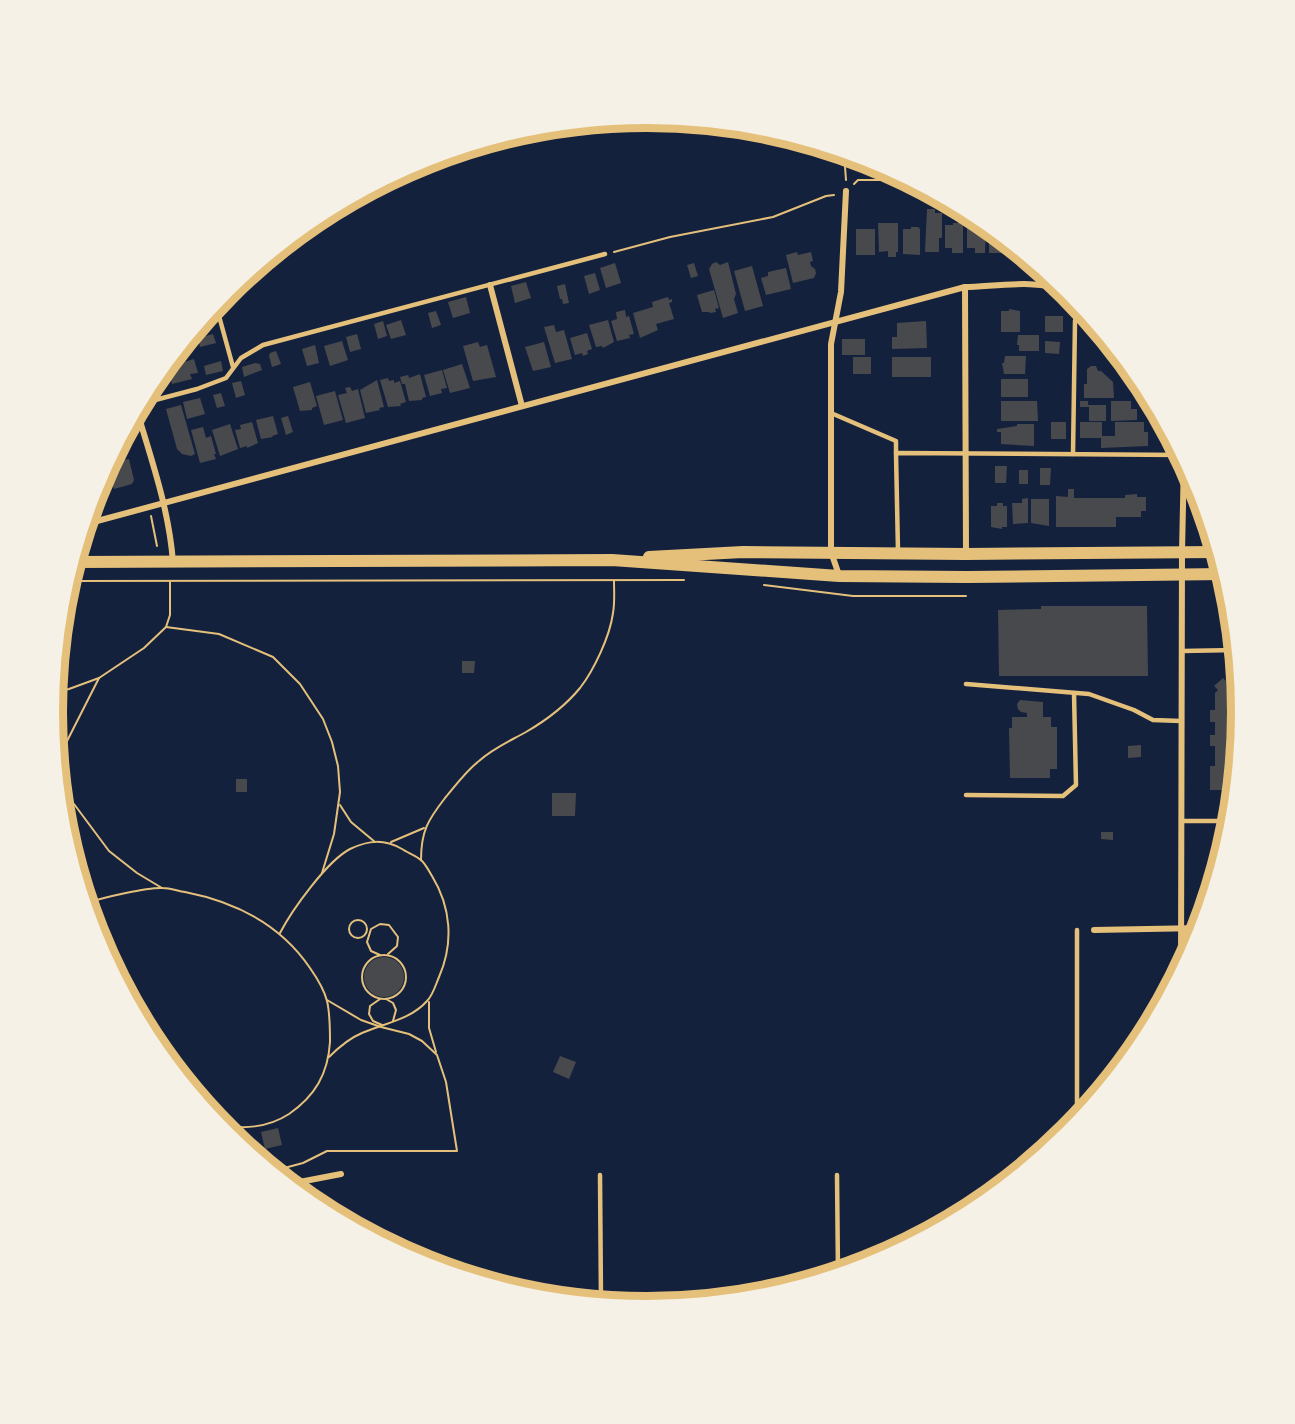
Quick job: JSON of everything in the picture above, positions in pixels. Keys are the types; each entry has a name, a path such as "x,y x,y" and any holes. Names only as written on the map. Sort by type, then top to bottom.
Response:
{"main road":[{"path":"83,562 612,560 702,553 1209,552"},
{"path":"612,560 839,576 967,578 1215,574"}],"street":[{"path":"839,576 831,552 831,344 841,292 846,191"},
{"path":"490,285 522,406"},
{"path":"95,521 965,287 1047,286"},
{"path":"965,287 966,554"},
{"path":"140,422 164,502 173,562"},
{"path":"1181,951 1183,477"},
{"path":"1094,930 1191,928"},
{"path":"300,1182 341,1174"}],"lane":[{"path":"153,401 197,389 226,378 241,358 263,345 605,254"},
{"path":"219,315 233,367"},
{"path":"1073,454 1075,321 1077,316"},
{"path":"831,413 896,441 898,553"},
{"path":"896,453 1174,457"},
{"path":"1182,651 1228,650"},
{"path":"966,684 1089,694 1134,710 1153,720 1181,721"},
{"path":"966,795 1063,796 1076,785 1074,693"},
{"path":"1181,821 1222,821"},
{"path":"1077,930 1077,1108"},
{"path":"600,1174 601,1294"},
{"path":"837,1175 838,1264"}],"path":[{"path":"844,162 846,191"},
{"path":"605,254 670,237 773,217"},
{"path":"149,506 157,546"},
{"path":"78,581 692,579"},
{"path":"64,690 99,678 144,648 166,627 170,615 170,580"},
{"path":"421,860 424,828 456,784 479,761 528,731 563,704 579,688 599,654 613,614 614,580"},
{"path":"759,585 853,596 966,596"},
{"path":"166,627 219,634 273,657 300,684 323,719 338,766 339,805 330,850 321,876"},
{"path":"64,747 99,678"},
{"path":"69,796 109,851 136,873 162,888 226,902 252,915 279,933 300,953 317,978 327,1000 330,1029 329,1057 318,1086 307,1101 284,1117 270,1123 236,1127"},
{"path":"71,810 73,803"},
{"path":"339,805 351,822 375,842"},
{"path":"279,933 288,917 321,876 350,850 375,842 389,842 424,828"},
{"path":"283,1168 303,1163 327,1151 457,1151 446,1082 431,1041 429,1028 429,1000 443,969 449,939 445,905 439,887 421,860 389,842"},
{"path":"95,901 162,888"},
{"path":"380,955 368,947 367,933 367,927 362,921 356,920 350,926 350,934 355,938 363,937 367,933 380,924 393,928 398,942 394,950 386,955"},
{"path":"378,1025 371,1018 369,1010 373,1003 398,994 405,984 406,977 405,970 398,960 386,955 380,955 368,962 362,974 362,980 368,992 380,999"},
{"path":"386,999 393,1003 396,1010 395,1018 388,1024"},
{"path":"327,1000 361,1020 409,1034 422,1041 437,1055"},
{"path":"329,1057 340,1046 362,1033 411,1014 429,1000"},
{"path":"270,1123 272,1129"}],"building":[{"path":"927,209 935,209 935,213 942,213 942,238 939,238 939,252 925,252"},
{"path":"878,223 898,223 896,257 888,257 888,251 879,252"},
{"path":"953,223 963,223 963,253 952,253 952,248 945,248 945,225 953,225"},
{"path":"967,226 972,226 986,236 985,253 975,253 975,248 967,248"},
{"path":"911,227 920,229 920,255 903,254 903,229 911,229"},
{"path":"856,229 875,229 875,255 856,255"},
{"path":"989,238 1008,252 1008,253 989,253"},
{"path":"797,252 798,255 811,252 813,261 810,262 816,273 814,278 793,283 786,255"},
{"path":"716,262 720,265 728,262 736,294 734,299 738,313 723,318 709,269"},
{"path":"615,263 621,283 606,288 600,268"},
{"path":"694,263 698,276 691,278 687,265"},
{"path":"752,266 763,306 745,311 734,271"},
{"path":"786,268 791,289 766,295 761,278 768,276 768,272"},
{"path":"595,273 600,290 589,294 584,276"},
{"path":"526,282 531,298 515,303 511,286"},
{"path":"565,284 569,303 563,304 557,286"},
{"path":"714,290 719,308 715,309 716,312 702,312 697,295"},
{"path":"466,297 470,313 453,318 448,302"},
{"path":"668,297 669,300 672,299 669,303 674,319 656,324 658,330 640,338 633,313 653,307 652,302"},
{"path":"1009,309 1020,311 1020,332 1001,332 1001,311 1009,311"},
{"path":"625,310 634,334 629,335 630,338 617,341 611,321 617,319 616,312"},
{"path":"436,311 441,325 432,328 428,313"},
{"path":"1045,316 1063,316 1063,332 1045,332"},
{"path":"401,320 406,335 391,339 386,325"},
{"path":"608,320 614,342 603,348 602,346 596,347 589,325"},
{"path":"383,321 387,336 378,339 374,324"},
{"path":"926,321 927,348 892,349 892,337 897,337 897,323"},
{"path":"554,325 556,332 564,330 572,359 555,363 544,327"},
{"path":"587,333 592,349 583,356 582,353 575,355 570,338"},
{"path":"213,334 216,343 200,347 199,338"},
{"path":"357,334 361,349 350,352 346,337"},
{"path":"1018,335 1039,335 1039,351 1019,351"},
{"path":"842,339 865,339 865,355 842,355"},
{"path":"342,341 348,360 330,366 324,346"},
{"path":"1045,341 1060,342 1059,354 1045,353"},
{"path":"478,342 480,347 487,345 496,377 473,381 463,346"},
{"path":"544,342 551,367 533,371 525,347"},
{"path":"315,345 319,363 307,366 302,349"},
{"path":"276,351 281,364 272,367 269,356 270,353"},
{"path":"1005,356 1026,356 1025,374 1004,374 1002,363 1004,363"},
{"path":"853,357 871,357 871,374 853,374"},
{"path":"892,357 931,357 931,377 892,377"},
{"path":"194,359 198,373 190,374 192,379 172,384 170,376 178,364"},
{"path":"221,361 223,371 206,375 204,366"},
{"path":"255,363 260,364 262,370 244,377 242,367"},
{"path":"462,364 470,388 450,393 443,370"},
{"path":"1096,366 1098,371 1113,382 1114,398 1084,398 1087,369"},
{"path":"442,370 447,388 441,389 442,393 430,396 424,375"},
{"path":"420,374 426,397 422,400 409,401 405,384 402,384 400,377 408,375 409,378"},
{"path":"388,378 389,381 394,380 394,383 400,381 406,402 400,404 401,406 388,407 380,380"},
{"path":"1001,379 1028,379 1028,397 1001,397"},
{"path":"377,380 384,407 366,413 360,390"},
{"path":"241,381 245,395 236,398 232,383"},
{"path":"310,382 317,406 312,410 300,411 293,387"},
{"path":"350,387 352,391 358,389 365,418 346,423 338,395 347,393 345,388"},
{"path":"335,391 343,420 324,425 316,396"},
{"path":"221,393 225,406 217,408 213,395"},
{"path":"200,398 205,414 187,419 183,402"},
{"path":"1001,401 1037,401 1038,421 1001,421"},
{"path":"1080,401 1088,401 1088,405 1106,405 1106,421 1089,421 1089,407 1080,407"},
{"path":"1111,401 1131,401 1131,409 1137,409 1137,420 1111,421"},
{"path":"181,405 195,454 191,456 182,454 177,449 166,409"},
{"path":"273,416 278,434 261,439 256,420"},
{"path":"288,416 293,432 286,435 281,418"},
{"path":"252,422 258,443 247,448 247,446 240,448 235,430 241,429 240,425"},
{"path":"1051,422 1066,422 1066,439 1051,439"},
{"path":"1080,422 1102,422 1102,436 1115,436 1115,422 1144,422 1144,432 1148,432 1148,446 1101,448 1101,438 1080,438"},
{"path":"230,424 238,449 220,456 212,430"},
{"path":"1017,424 1034,424 1034,446 1001,444 1001,432 997,432 997,429 1017,426"},
{"path":"203,427 206,438 211,436 216,459 200,463 191,430"},
{"path":"129,459 134,480 132,484 114,489 111,479 119,461"},
{"path":"995,466 1007,466 1006,483 995,483"},
{"path":"1040,468 1051,468 1050,485 1040,485"},
{"path":"1019,470 1028,470 1028,484 1019,484"},
{"path":"1068,489 1074,489 1074,498 1125,498 1125,495 1137,494 1137,497 1146,497 1146,511 1141,511 1141,517 1116,517 1116,527 1056,527 1056,496 1068,497"},
{"path":"1028,498 1028,523 1013,524 1012,503 1022,503 1022,499"},
{"path":"1031,499 1049,499 1049,526 1031,523"},
{"path":"997,503 1007,506 1007,527 1002,527 1002,529 991,527 991,506 997,506"},
{"path":"1041,606 1147,606 1148,676 999,676 998,610 1041,609"},
{"path":"462,661 475,661 474,673 462,673"},
{"path":"1223,678 1227,682 1231,679 1231,750 1227,790 1210,790 1210,766 1215,766 1215,746 1210,746 1210,735 1215,735 1215,722 1210,722 1210,710 1215,710 1215,693 1218,690 1214,686"},
{"path":"1020,700 1043,702 1043,717 1051,717 1051,727 1057,727 1057,769 1050,769 1050,778 1010,778 1009,728 1012,728 1012,717 1027,717 1027,713 1018,709 1017,704"},
{"path":"1141,745 1141,757 1128,758 1128,746"},
{"path":"236,779 247,779 247,792 236,792"},
{"path":"552,793 576,793 575,816 552,816"},
{"path":"1101,832 1113,832 1113,840 1101,839"},
{"path":"384,957 398,963 404,977 398,991 384,997 370,991 364,977 370,963"},
{"path":"560,1056 576,1062 569,1079 553,1072"},
{"path":"278,1128 282,1145 265,1149 261,1132"}]}
